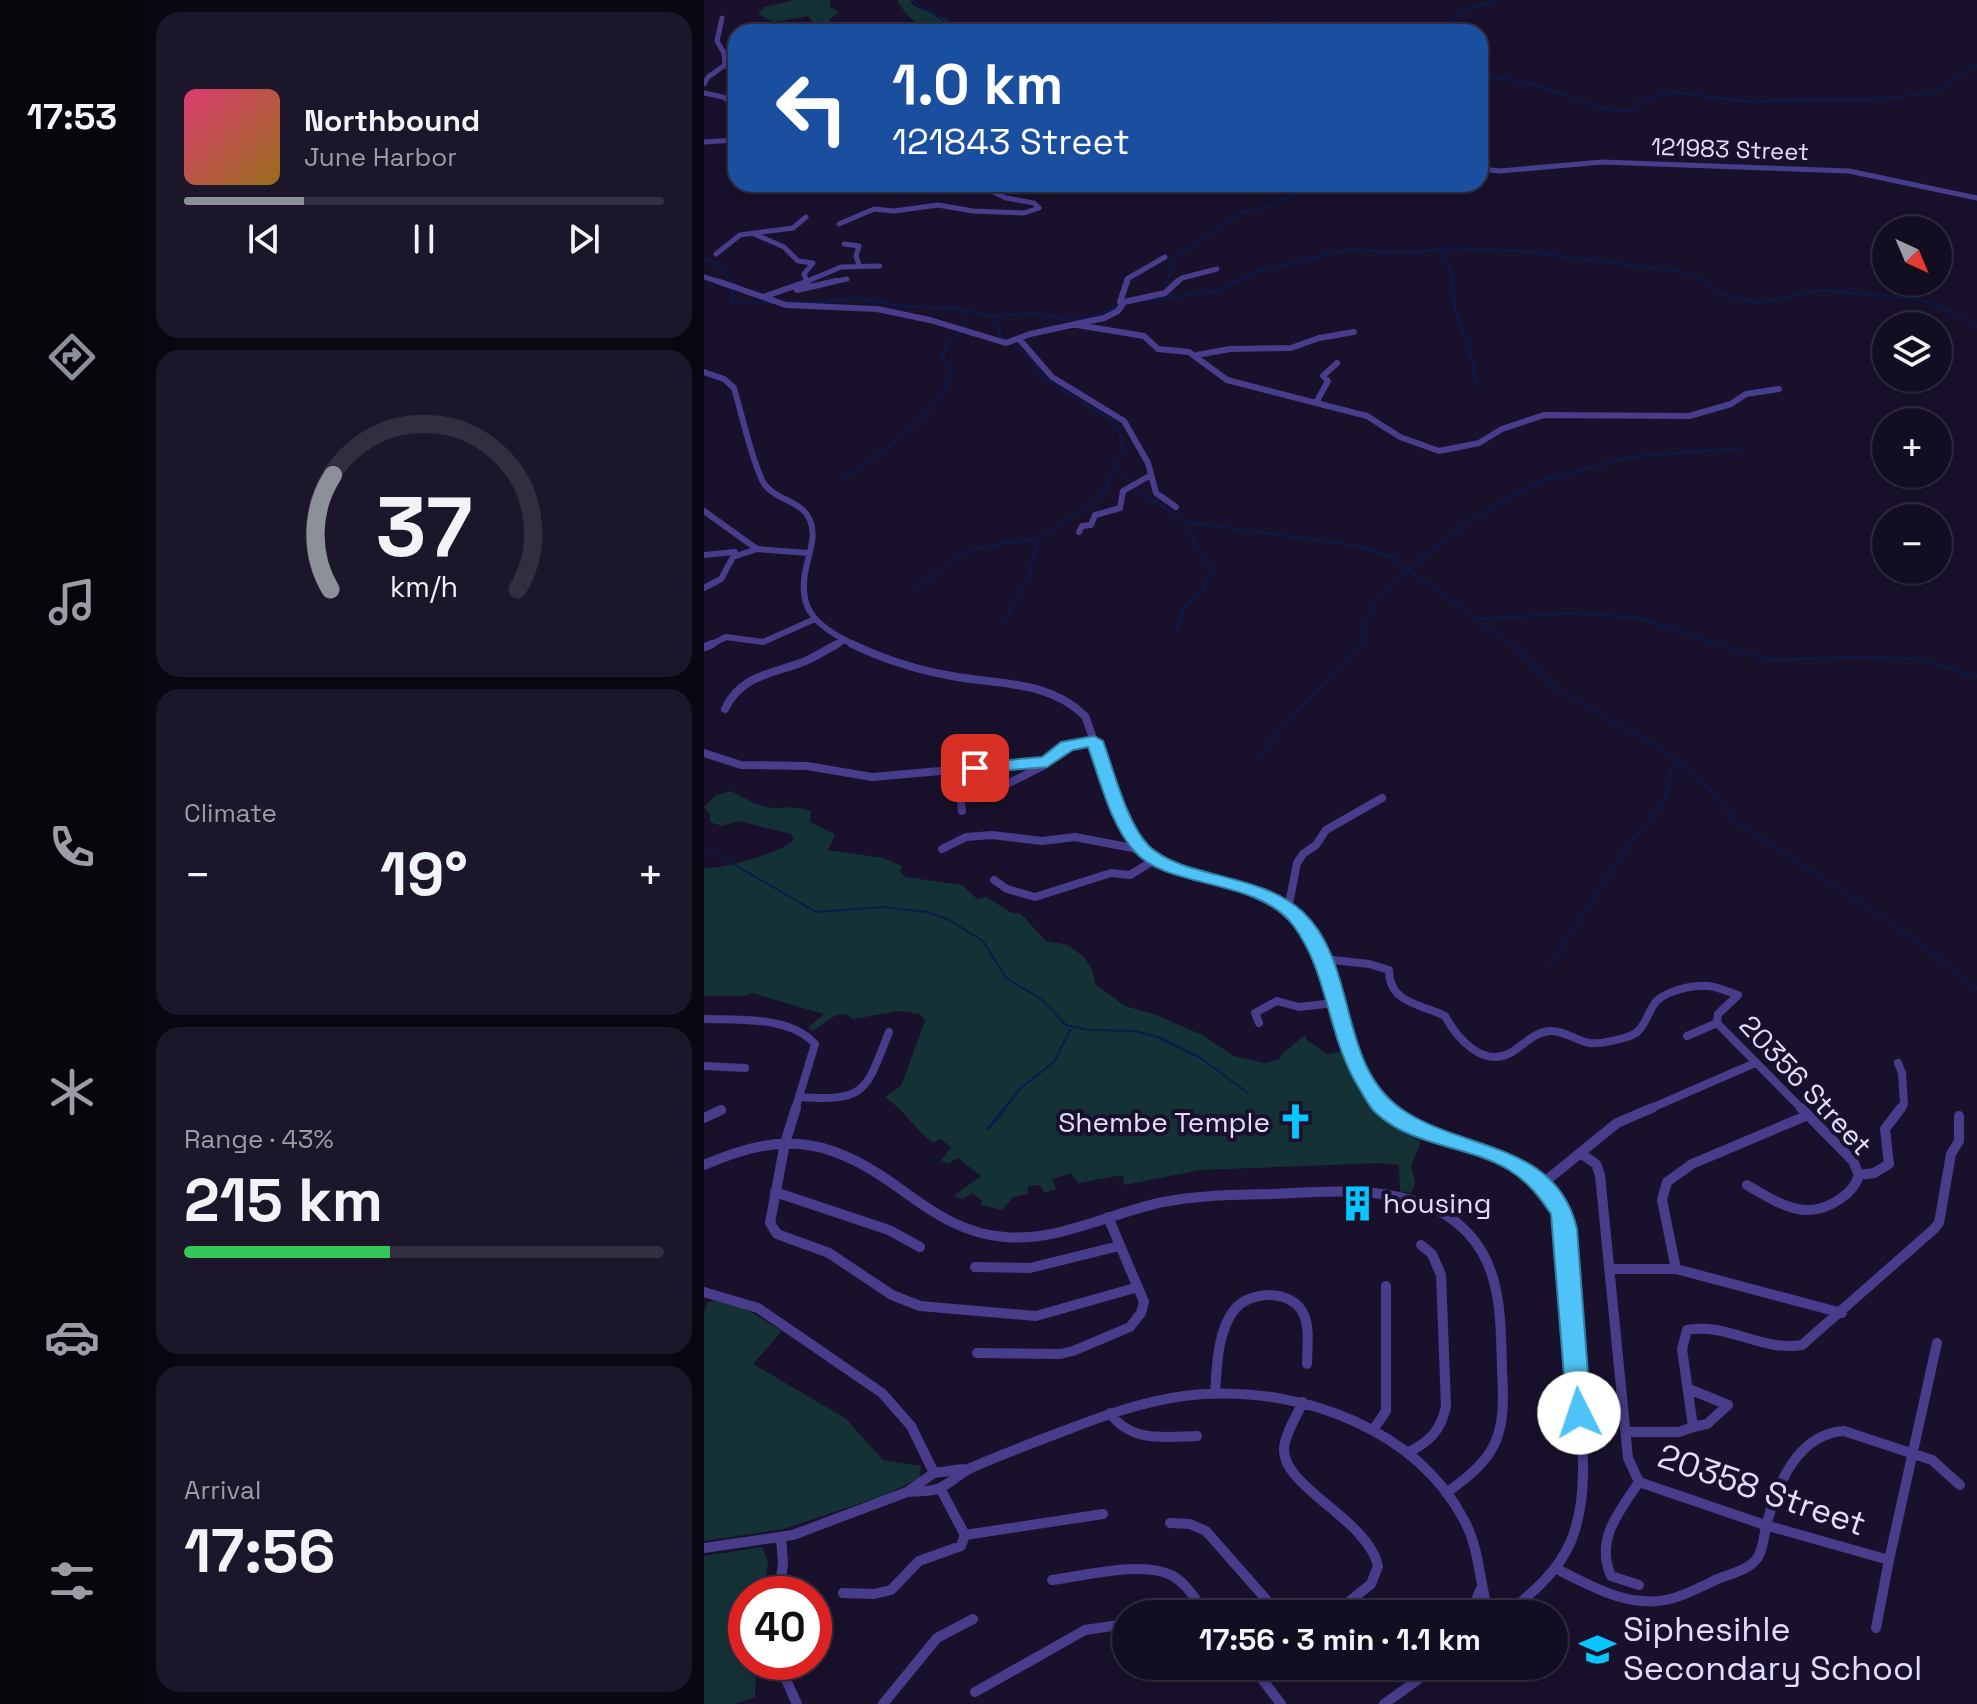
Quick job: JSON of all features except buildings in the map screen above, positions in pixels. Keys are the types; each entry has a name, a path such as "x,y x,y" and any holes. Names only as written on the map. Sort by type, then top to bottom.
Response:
{"street":[{"path":"704,84 725,65 724,53 717,44 717,27 722,18"},
{"path":"724,53 728,53"},
{"path":"704,93 728,100"},
{"path":"704,142 728,140"},
{"name":"121983 Street","path":"1488,170 1602,162 1849,171 1977,198"},
{"path":"839,224 874,209 894,211 940,205 973,211 1024,213 1039,208 1034,203 1006,198 993,192"},
{"path":"716,254 737,237 752,232 793,228 806,217"},
{"path":"752,232 792,253 798,261 813,263 804,274 807,282"},
{"path":"844,244 859,246 856,256 859,265"},
{"path":"1121,305 1119,301 1124,295 1127,279 1165,257"},
{"path":"762,297 841,267 880,266"},
{"path":"1013,341 1030,334 1104,318 1121,305 1165,293 1182,278 1217,269"},
{"path":"704,277 781,303 877,309 1013,341 1052,377 1124,421 1145,456 1158,496 1176,507"},
{"path":"785,290 847,279"},
{"path":"1077,325 1141,336 1155,348 1183,350 1197,355 1210,370 1227,380 1371,418 1400,437 1439,451 1479,443 1502,429 1544,415 1689,416 1731,404 1746,394 1779,389"},
{"path":"1197,355 1230,349 1291,348 1323,337 1354,332"},
{"path":"1316,403 1328,381 1323,376 1337,363"},
{"path":"704,372 733,386 764,484 809,517 813,528 802,593 815,619 845,640 933,673 1056,694 1080,709 1128,829 1144,851 1156,859 1245,886 1288,909 1308,929 1323,959 1334,1003 1359,1072 1382,1107 1415,1128 1515,1163 1542,1184 1562,1212 1566,1229 1584,1463 1581,1511 1555,1568 1524,1600"},
{"path":"1079,532 1082,526 1091,525 1095,515 1120,508 1125,488 1147,480 1151,475"},
{"path":"704,511 757,549"},
{"path":"704,555 757,549 808,553"},
{"path":"704,588 721,579 728,559 744,551"},
{"path":"705,647 726,637 763,642 815,619"},
{"path":"725,709 729,699 760,674 805,661 845,640"},
{"path":"962,811 960,795 1005,785 1052,759 1067,746 1094,741"},
{"path":"704,753 741,765 807,766 872,777 1052,759"},
{"path":"1288,909 1297,863 1303,854 1316,845 1326,830 1382,798"},
{"path":"942,849 966,837 992,835 1042,841 1075,837 1144,851"},
{"path":"994,880 1007,889 1035,897 1111,873 1130,875 1156,859"},
{"name":"20356 Street","path":"1323,959 1356,962 1389,970 1389,981 1408,1004 1445,1016 1458,1039 1483,1055 1491,1056 1510,1054 1534,1035 1547,1031 1559,1031 1591,1043 1625,1038 1644,1026 1654,1002 1679,989 1709,986 1739,996 1721,1010 1717,1023 1853,1161 1859,1175 1849,1192 1826,1210 1815,1213 1799,1212 1747,1185"},
{"path":"1259,1023 1255,1013 1277,1001 1299,1007 1334,1003"},
{"path":"704,1019 755,1021 811,1036 815,1048 785,1143 775,1192 770,1223 777,1234 829,1253 907,1303 1036,1316 1138,1287"},
{"path":"1687,1036 1717,1023"},
{"path":"800,1097 844,1100 857,1096 866,1088 889,1032"},
{"path":"1542,1184 1617,1123 1755,1063"},
{"path":"1859,1175 1881,1170 1889,1164 1885,1129 1904,1104 1902,1073 1898,1063"},
{"path":"704,1066 745,1068"},
{"path":"704,1118 721,1110"},
{"path":"1676,1269 1662,1200 1667,1182 1692,1164 1808,1115"},
{"path":"1693,1427 1681,1337 1687,1330 1703,1327 1791,1348 1807,1342 1939,1223 1951,1154 1959,1141 1959,1116"},
{"path":"704,1165 752,1147 785,1143 846,1155 882,1176 940,1219 989,1236 1033,1237 1186,1198 1381,1191 1436,1210 1458,1225 1482,1251 1496,1287 1502,1423 1499,1438 1483,1465 1446,1493"},
{"name":"20358 Street","path":"1580,1153 1596,1164 1600,1175 1629,1466 1639,1482 1765,1525 1889,1560 1937,1343"},
{"path":"775,1192 889,1230 920,1247"},
{"path":"977,1353 1060,1354 1121,1332 1137,1321 1144,1302 1108,1217"},
{"path":"1407,1453 1435,1437 1444,1423 1446,1406 1441,1275 1432,1254 1421,1245"},
{"path":"975,1267 1033,1269 1119,1246"},
{"path":"1611,1269 1676,1269 1842,1313"},
{"path":"1373,1430 1383,1418 1387,1396 1386,1286"},
{"path":"704,1292 758,1308 882,1393 911,1426 965,1535 956,1550 919,1561 891,1590 874,1594 843,1593"},
{"path":"1215,1393 1219,1360 1231,1316 1236,1308 1252,1297 1285,1298 1301,1308 1306,1322 1307,1364"},
{"path":"1627,1432 1679,1432 1707,1424 1728,1405 1689,1389"},
{"path":"704,1548 781,1538 1110,1413 1167,1397 1257,1394 1333,1411 1393,1440 1407,1453 1446,1493 1474,1540 1480,1567 1480,1590 1476,1600"},
{"path":"1303,1402 1284,1447 1287,1468 1368,1541 1377,1555 1377,1577 1372,1585 1352,1600"},
{"path":"1110,1413 1119,1428 1129,1434 1197,1436"},
{"path":"1555,1568 1628,1599 1669,1600 1753,1562 1762,1547 1765,1525 1784,1474 1809,1444 1830,1431 1844,1431 1932,1460 1960,1485"},
{"path":"1639,1482 1602,1543 1604,1563 1612,1577 1639,1585"},
{"path":"965,1535 1103,1514"},
{"path":"1170,1523 1190,1524 1206,1531 1267,1600"},
{"path":"781,1538 781,1576"},
{"path":"1876,1628 1889,1560"},
{"path":"1052,1580 1147,1571 1165,1573 1179,1581 1195,1600"},
{"path":"1480,1590 1484,1600"},
{"path":"883,1704 937,1638 973,1619"},
{"path":"975,1692 1085,1630 1112,1626"},
{"path":"786,1680 797,1704"},
{"path":"1265,1680 1281,1704"},
{"path":"1384,1704 1417,1680"}],"green space":[{"path":"795,0 830,0 830,7 839,12 830,19 833,24 814,24 808,16 774,22 758,14 764,7"},
{"path":"897,0 910,0 914,6 951,24 919,24"},
{"path":"731,791 766,807 811,811 810,822 835,835 828,850 883,858 902,866 900,871 905,877 962,885 977,899 986,897 1012,913 1021,914 1046,941 1068,945 1084,957 1092,969 1095,984 1125,1006 1156,1015 1200,1034 1234,1056 1265,1063 1279,1059 1305,1035 1307,1040 1327,1054 1342,1051 1371,1105 1391,1124 1421,1142 1411,1165 1415,1184 1411,1193 1400,1191 1399,1165 1381,1163 1201,1170 1124,1185 1123,1175 1078,1183 1071,1173 1052,1179 1056,1189 1044,1193 1040,1185 1029,1186 1027,1194 1013,1197 1002,1210 981,1205 982,1201 972,1193 963,1199 954,1196 981,1176 958,1158 947,1164 941,1160 951,1147 940,1139 933,1143 885,1097 901,1086 925,1021 920,1014 899,1011 853,1019 846,1014 836,1015 813,1031 808,1028 824,1014 752,993 744,996 704,996 704,868 751,859 794,840 791,834 739,821 722,826 710,822 710,814 704,807 716,795"},
{"path":"708,1302 744,1308 782,1331 753,1364 845,1418 883,1460 921,1466 920,1478 882,1496 783,1529 704,1541 704,1312"},
{"path":"762,1547 768,1561 766,1576 728,1576 728,1680 755,1680 755,1697 734,1704 704,1704 704,1556"}],"waterway":[{"path":"911,0 949,24"},
{"path":"1445,24 1453,21 1465,9 1500,0"},
{"path":"1223,24 1279,22"},
{"path":"1488,75 1548,89 1603,109 1626,111 1638,109 1637,103 1673,92 1740,101 1867,100 1933,93 1977,65"},
{"path":"1165,289 1174,258 1242,213 1276,204 1300,192"},
{"path":"1141,301 1212,292 1257,272 1350,249 1402,253 1455,248 1517,251 1684,272 1699,277 1720,293 1759,303 1822,290 1922,300 1953,312 1977,328"},
{"path":"1441,250 1451,274 1456,315 1468,343 1477,387"},
{"path":"704,259 716,263 734,284"},
{"path":"732,291 732,302 773,303"},
{"path":"788,302 817,303 855,298 902,306 960,309 991,316 1035,313 1069,320 1086,319 1119,306"},
{"path":"964,329 966,312"},
{"path":"992,317 1000,330 999,336 1007,340"},
{"path":"841,481 905,434 933,406 953,372 942,356 950,340 960,332"},
{"path":"1011,344 1032,360 1045,379 1108,418 1119,429 1123,449 1112,463 1143,494 1186,522"},
{"path":"1409,569 1470,520 1544,480 1630,457 1743,448"},
{"path":"1039,538 1102,496 1115,469"},
{"path":"1174,635 1185,607 1203,591 1212,570 1193,541 1186,522"},
{"path":"1186,522 1359,546 1392,557 1409,569"},
{"path":"914,589 961,555 987,546 1039,538"},
{"path":"1004,623 1029,575 1039,538"},
{"path":"1257,761 1277,733 1360,645 1372,607 1409,569"},
{"path":"1409,569 1510,643 1555,688 1667,752 1711,791 1736,822 1897,926 1977,989"},
{"path":"1480,619 1572,613 1639,618 1769,660 1854,657 1917,659 1977,676"},
{"path":"1550,966 1625,850 1664,802 1674,760"},
{"path":"704,847 816,912 882,907 927,912 947,919 983,941 1006,978 1041,999 1066,1025 1089,1030 1135,1031 1158,1037 1199,1057 1248,1093"},
{"path":"1003,1110 1021,1088 1054,1062 1070,1030"},
{"path":"988,1129 1005,1108"}],"place":[{"name":"Shembe Temple","path":"1296,1122"},
{"name":"housing","path":"1357,1203"},
{"name":"Siphesihle Secondary School","path":"1597,1649"}],"route":[{"path":"975,768 1047,761 1067,746 1094,741 1133,840 1144,851 1167,864 1263,893 1297,917 1322,952 1344,1034 1359,1072 1382,1107 1415,1128 1515,1163 1542,1184 1562,1212 1566,1229 1579,1413"}]}
